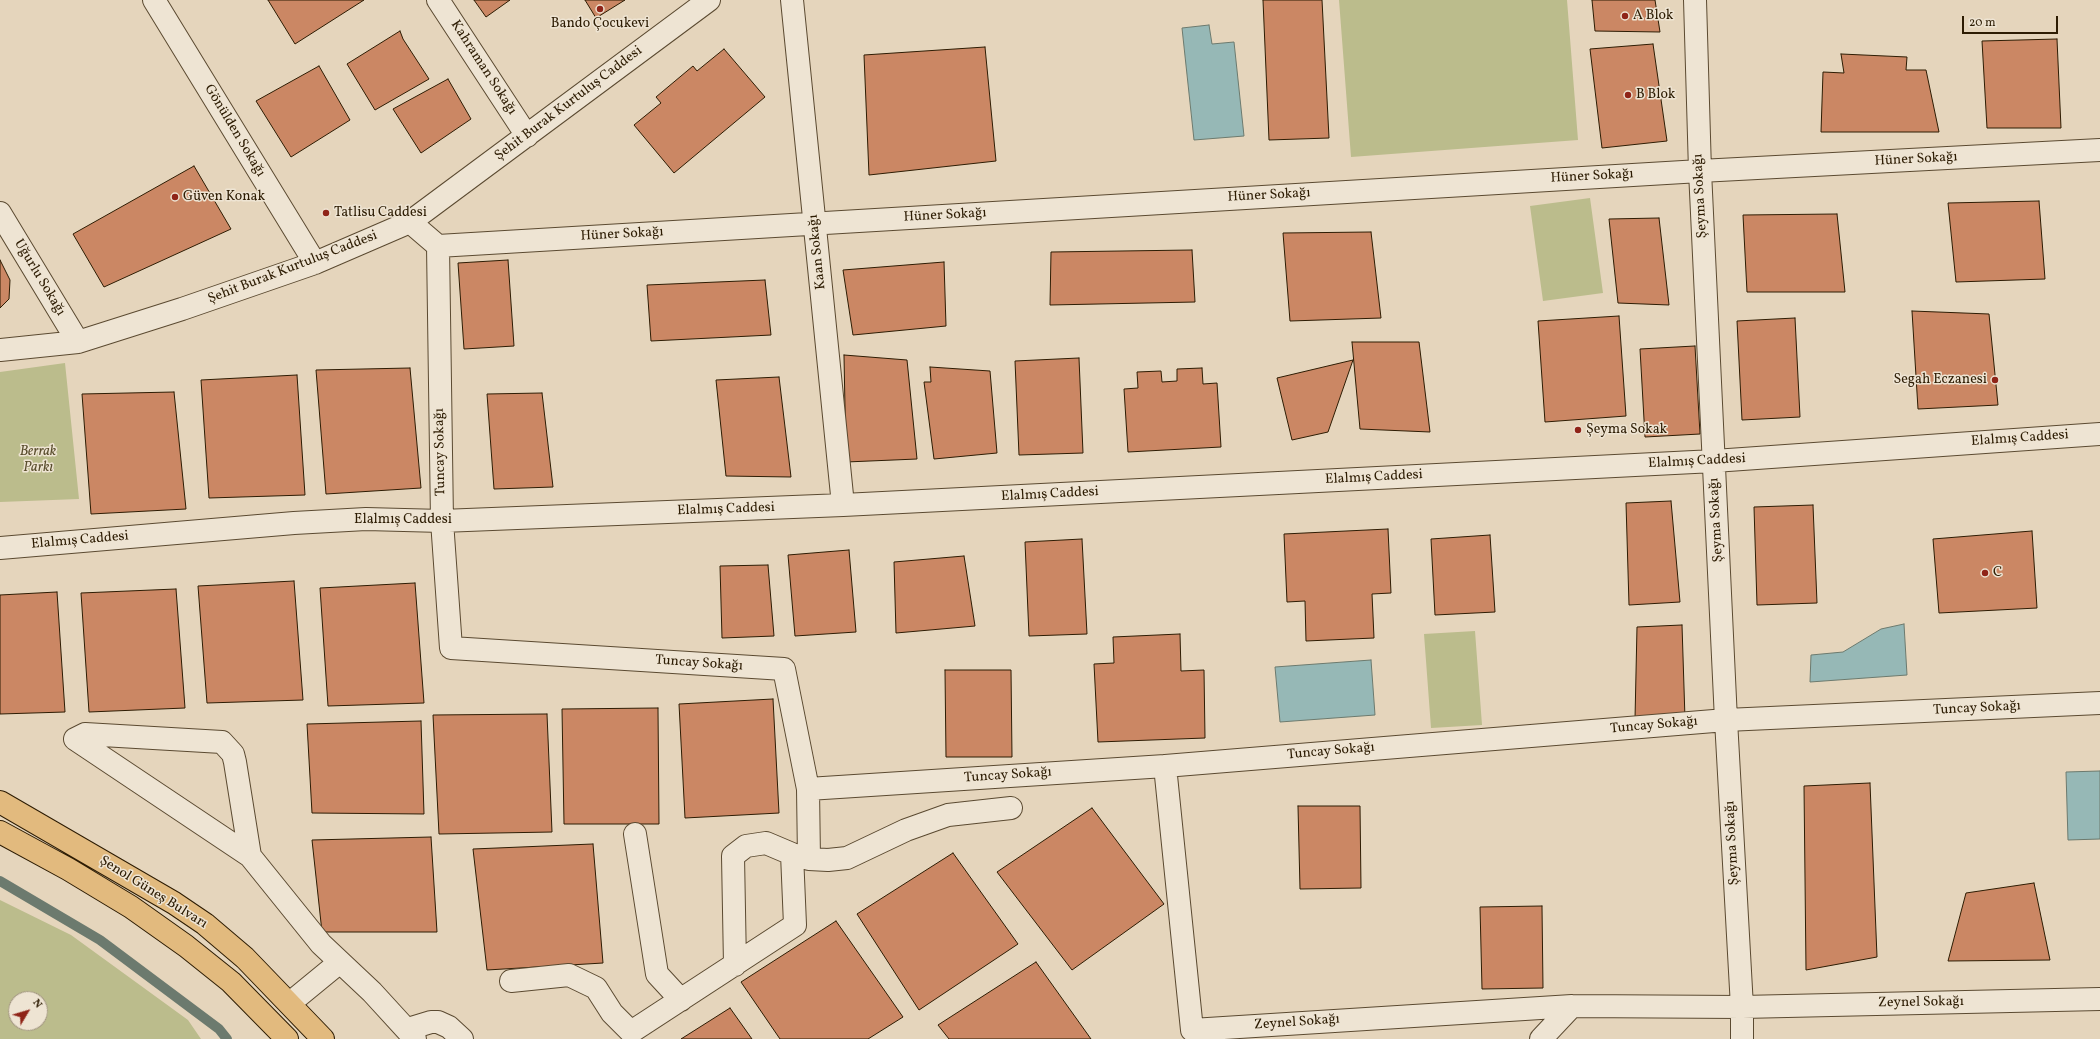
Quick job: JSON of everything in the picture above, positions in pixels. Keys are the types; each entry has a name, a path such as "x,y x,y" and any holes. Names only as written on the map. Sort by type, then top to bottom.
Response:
{"main road":[{"name":"Şenol Güneş Bulvarı","path":"0,802 174,903 205,924 245,958 323,1039"},
{"name":"Şenol Güneş Bulvarı","path":"0,832 68,869 130,907 186,946 231,982 287,1039"}],"street":[{"name":"Gönülden Sokağı","path":"154,0 315,263"},
{"name":"Kahraman Sokağı","path":"438,0 527,136"},
{"name":"Şehit Burak Kurtuluş Caddesi","path":"0,350 78,342 182,309 315,263 410,222 709,0"},
{"name":"Kaan Sokağı","path":"792,0 843,505"},
{"name":"Şeyma Sokağı","path":"1695,0 1700,170 1726,720 1742,1007 1742,1039"},
{"name":"Hüner Sokağı","path":"438,246 1700,170 2100,150"},
{"name":"Uğurlu Sokağı","path":"0,213 78,342"},
{"path":"410,222 438,246"},
{"name":"Tuncay Sokağı","path":"438,246 442,521 451,648 784,669 808,789 1165,766 1726,720 2100,703"},
{"name":"Elalmış Caddesi","path":"0,548 294,523 366,519 442,521 843,505 1714,461 2100,434"},
{"path":"250,856 235,762 229,747 222,742 85,734 75,739 250,856 321,944 412,1034 431,1022 438,1022 449,1027 462,1039"},
{"name":"Zeynel Sokağı","path":"1165,766 1185,1035 1572,1006 1742,1007 2100,999"},
{"path":"511,981 569,975 596,988 612,1013 631,1032 682,1000 796,925 800,857 808,789"},
{"path":"735,965 733,856 746,846 766,843 800,857 828,860 847,858 906,830 948,815 1011,808"},
{"path":"635,834 657,974 682,1000"},
{"path":"290,1004 340,962"},
{"path":"1541,1039 1572,1006"}],"green space":[{"path":"1339,0 1567,0 1578,140 1351,157"},
{"path":"1590,198 1603,293 1543,301 1530,206"},
{"name":"Berrak Parkı","path":"65,363 79,499 0,502 0,372"},
{"path":"1475,631 1482,725 1431,728 1424,634"},
{"path":"0,900 71,935 188,1020 201,1039 0,1039"}],"water":[{"path":"1209,25 1212,44 1234,42 1244,136 1194,140 1182,28"},
{"path":"1904,624 1907,675 1810,682 1811,655 1843,652 1881,629"},
{"path":"1371,660 1375,715 1280,722 1275,667"},
{"path":"2100,771 2100,839 2068,840 2066,772"}],"building":[{"path":"268,0 364,0 295,44"},
{"path":"474,0 510,0 486,17"},
{"name":"Bando Çocukevi","path":"585,0 625,0 596,18"},
{"path":"1263,0 1322,0 1329,138 1269,140"},
{"name":"A Blok","path":"1592,0 1655,0 1660,32 1595,31"},
{"path":"400,31 403,39 429,79 375,110 347,64"},
{"path":"2057,39 2061,128 1987,128 1982,41"},
{"name":"B Blok","path":"1653,44 1667,141 1602,148 1590,49"},
{"path":"985,47 996,161 869,175 864,55"},
{"path":"724,49 765,97 674,173 634,125 661,103 656,97 693,66 697,71"},
{"path":"1841,54 1907,57 1906,70 1926,70 1939,132 1821,132 1823,72 1844,73"},
{"path":"319,66 350,120 291,157 256,101"},
{"path":"448,79 471,119 421,153 393,109"},
{"name":"Güven Konak","path":"194,166 231,229 104,287 73,234"},
{"path":"2039,201 2045,279 1956,282 1948,203"},
{"path":"1837,214 1845,292 1747,292 1743,215"},
{"path":"1659,218 1669,305 1618,303 1609,219"},
{"path":"1371,232 1381,318 1290,321 1283,233"},
{"path":"1192,250 1195,302 1050,305 1051,252"},
{"path":"0,260 10,280 9,299 0,308"},
{"path":"508,260 514,346 464,349 458,263"},
{"path":"944,262 946,326 853,335 843,270"},
{"path":"765,280 771,335 651,341 647,285"},
{"path":"1912,311 1989,314 1998,405 1918,409"},
{"path":"1619,316 1626,416 1545,422 1538,321"},
{"path":"1795,318 1800,417 1742,420 1737,321"},
{"path":"1352,342 1419,342 1430,432 1360,429"},
{"path":"1695,346 1700,434 1645,437 1640,349"},
{"path":"844,355 907,360 917,459 846,462"},
{"path":"1079,358 1083,453 1019,455 1015,361"},
{"path":"1353,360 1328,432 1292,440 1277,378"},
{"path":"930,367 990,371 997,453 934,459 924,382 931,382"},
{"path":"410,368 421,488 326,494 316,370"},
{"path":"1202,368 1203,384 1217,383 1221,447 1128,452 1124,389 1138,388 1137,372 1161,371 1162,382 1177,381 1177,369"},
{"path":"297,375 305,495 209,498 201,380"},
{"path":"779,377 791,477 726,476 716,380"},
{"path":"174,392 186,509 91,514 82,394"},
{"path":"542,393 553,487 494,489 487,394"},
{"path":"1671,501 1680,602 1629,605 1626,503"},
{"path":"1813,505 1817,603 1757,605 1754,507"},
{"path":"1388,529 1391,593 1372,594 1374,638 1306,641 1305,601 1287,602 1284,534"},
{"name":"C","path":"2032,531 2037,608 1939,613 1933,539"},
{"path":"1490,535 1495,612 1435,615 1431,539"},
{"path":"1082,539 1087,634 1029,636 1025,542"},
{"path":"849,550 856,632 795,636 788,555"},
{"path":"964,556 975,626 896,633 894,562"},
{"path":"768,565 774,636 722,638 720,566"},
{"path":"294,581 303,700 207,703 198,586"},
{"path":"415,583 424,703 328,706 320,588"},
{"path":"176,589 185,708 89,712 81,593"},
{"path":"57,592 65,712 0,714 0,595"},
{"path":"1682,625 1685,719 1635,719 1637,627"},
{"path":"1180,634 1181,671 1204,670 1205,738 1098,742 1094,664 1114,663 1113,637"},
{"path":"945,670 1011,670 1012,757 946,757"},
{"path":"773,699 779,813 685,818 679,704"},
{"path":"658,708 659,824 564,824 562,709"},
{"path":"547,714 552,832 439,834 433,715"},
{"path":"421,721 424,814 312,813 307,724"},
{"path":"1870,783 1877,957 1806,970 1804,786"},
{"path":"1298,806 1360,806 1361,888 1300,889"},
{"path":"1092,808 1164,904 1072,970 997,872"},
{"path":"431,837 437,932 322,932 312,840"},
{"path":"593,844 603,963 487,970 473,849"},
{"path":"953,853 1018,944 919,1010 857,914"},
{"path":"2034,883 2050,960 1948,961 1966,893"},
{"path":"1542,906 1543,988 1482,989 1480,907"},
{"path":"836,921 903,1017 868,1039 780,1039 741,982"},
{"path":"1036,962 1091,1039 949,1039 938,1025"},
{"path":"730,1008 752,1039 681,1039"}],"waterway":[{"path":"0,881 100,940 219,1029 227,1039"}],"place":[{"name":"Bando Çocukevi","path":"600,9"},
{"name":"A Blok","path":"1625,16"},
{"name":"B Blok","path":"1628,95"},
{"name":"Güven Konak","path":"175,197"},
{"name":"Tatlisu Caddesi","path":"326,213"},
{"name":"Segah Eczanesi","path":"1995,380"},
{"name":"Şeyma Sokak","path":"1578,430"},
{"name":"C","path":"1985,573"}]}
